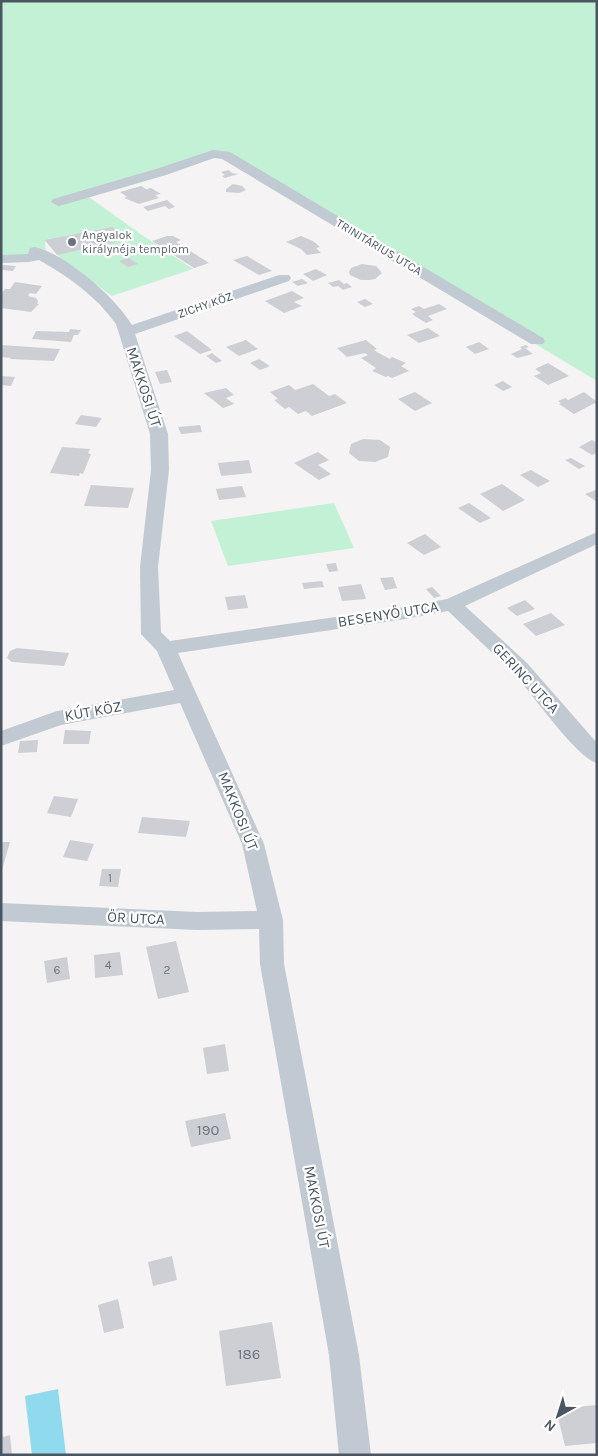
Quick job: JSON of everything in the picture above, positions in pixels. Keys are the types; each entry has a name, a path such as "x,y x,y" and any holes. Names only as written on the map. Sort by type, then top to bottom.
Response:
{"street":[{"name":"TRINITÁRIUS UTCA","path":"58,202 161,172 213,154 221,154 537,341"},
{"name":"MAKKOSI ÚT","path":"1,259 29,258 38,253 55,261 100,296 124,324 159,434 160,470 149,568 151,634 166,648 253,844 271,920 272,964 344,1355 355,1455"},
{"name":"ZICHY KÖZ","path":"127,332 284,278"},
{"name":"BESENYŐ UTCA","path":"166,648 452,604 486,590 597,537"},
{"name":"GERINC UTCA","path":"452,604 520,668 581,740 597,756"},
{"name":"KÚT KÖZ","path":"1,739 57,718 188,695"},
{"name":"ŐR UTCA","path":"1,912 197,921 271,920"}],"green space":[{"path":"1,1 597,1 597,381 222,156 86,195 193,269 112,296 63,261 45,241 46,255 1,258"},
{"path":"334,503 354,548 228,566 211,521"}],"water":[{"path":"58,1389 66,1455 32,1455 25,1396"}],"building":[{"path":"229,170 232,173 238,174 225,178 222,176 225,175 221,172"},
{"path":"233,184 242,186 246,190 239,193 226,192 226,189"},
{"path":"141,186 146,189 151,188 161,194 155,195 159,198 139,204 124,198 127,197 120,192"},
{"path":"167,200 175,207 169,209 165,206 148,211 143,207"},
{"name":"Angyalok királynéja templom","path":"113,227 125,240 57,255 45,240"},
{"path":"173,236 181,240 176,242 209,263 194,268 152,241"},
{"path":"301,236 313,241 320,247 316,248 321,253 307,255 301,249 286,242"},
{"path":"247,256 272,271 259,275 233,260"},
{"path":"129,258 138,264 128,267 119,261"},
{"path":"362,264 376,266 382,273 375,279 369,280 361,280 350,275 351,268"},
{"path":"3,265 16,266 13,271 1,270"},
{"path":"316,269 327,275 313,281 303,274"},
{"path":"302,279 308,283 298,286 292,282"},
{"path":"339,280 352,287 343,290 338,286 333,287 328,283"},
{"path":"15,282 42,286 36,294 30,293 28,296 36,298 37,304 39,304 31,312 1,308 1,294 5,289 10,289"},
{"path":"292,291 304,298 294,302 302,306 284,313 265,301"},
{"path":"365,299 373,304 365,307 357,302"},
{"path":"439,304 447,309 428,316 433,320 426,323 412,314 416,312 411,309 419,306 424,309"},
{"path":"428,328 440,336 419,343 407,335"},
{"path":"70,329 81,330 78,335 74,335 71,342 32,339 36,331 69,332"},
{"path":"187,331 212,350 200,354 174,336"},
{"path":"246,340 258,349 239,356 226,347"},
{"path":"366,340 377,349 374,350 377,352 390,359 392,357 406,363 401,366 409,371 392,378 386,377 372,371 376,368 361,358 368,355 365,353 347,357 337,348"},
{"path":"479,342 489,349 475,354 466,347"},
{"path":"1,345 60,349 54,361 10,359 1,357"},
{"path":"526,345 529,347 525,348 533,354 517,358 511,354 522,349 520,347"},
{"path":"212,353 222,361 216,363 206,356"},
{"path":"259,359 270,366 260,370 250,363"},
{"path":"548,363 569,376 548,385 534,376 541,373 535,369"},
{"path":"167,370 172,382 160,384 155,372"},
{"path":"1,376 15,377 11,386 1,385"},
{"path":"503,381 512,387 503,391 494,385"},
{"path":"313,384 329,396 335,394 347,403 312,416 306,411 298,414 289,407 285,409 274,400 278,399 270,392 289,385 295,390"},
{"path":"226,388 234,395 226,398 234,404 223,408 204,393"},
{"path":"415,392 432,403 415,411 398,399"},
{"path":"584,392 597,402 574,414 559,404 561,403 558,401 565,398 568,400"},
{"path":"81,415 102,418 96,427 75,424"},
{"path":"200,425 202,432 181,434 178,427"},
{"path":"363,439 380,440 390,447 388,457 375,462 359,461 349,453 351,444"},
{"path":"592,440 597,443 597,453 592,455 579,447"},
{"path":"62,447 90,449 88,453 91,454 83,474 80,473 79,476 50,473"},
{"path":"318,452 329,460 318,465 331,474 319,480 294,463"},
{"path":"571,458 585,466 579,469 565,460"},
{"path":"249,460 252,473 221,476 218,463"},
{"path":"531,470 550,481 538,487 520,475"},
{"path":"502,484 525,500 503,511 480,494"},
{"path":"91,485 134,488 128,508 84,506"},
{"path":"242,486 246,497 219,500 216,489"},
{"path":"597,490 597,502 585,494"},
{"path":"469,503 491,518 480,523 458,508"},
{"path":"425,534 441,547 424,555 407,543"},
{"path":"336,563 338,571 329,572 326,564"},
{"path":"393,577 397,588 385,590 380,578"},
{"path":"322,581 324,587 304,589 302,583"},
{"path":"361,584 366,599 342,601 338,587"},
{"path":"432,587 441,596 434,598 426,589"},
{"path":"245,595 248,608 228,610 225,597"},
{"path":"525,600 535,609 517,616 507,608"},
{"path":"551,613 565,625 536,636 523,624"},
{"path":"17,648 69,653 64,666 12,662 7,658 10,651"},
{"path":"65,730 91,731 89,744 63,744"},
{"path":"38,740 37,752 18,753 20,741"},
{"path":"54,796 78,799 71,817 47,813"},
{"path":"142,817 190,821 186,837 138,833"},
{"path":"70,840 94,844 87,861 63,857"},
{"path":"1,842 10,842 2,870 1,870"},
{"path":"102,869 121,869 118,887 99,886"},
{"path":"176,941 189,992 158,999 146,947"},
{"path":"120,952 123,975 95,978 94,955"},
{"path":"67,957 70,979 47,983 44,961"},
{"path":"225,1044 229,1071 207,1074 203,1048"},
{"path":"225,1113 231,1139 191,1147 185,1121"},
{"path":"172,1256 177,1280 153,1286 148,1262"},
{"path":"118,1299 124,1328 104,1333 98,1305"},
{"path":"272,1322 281,1378 226,1386 219,1331"},
{"path":"597,1405 597,1443 565,1446 556,1409"},
{"path":"1,1430 3,1437 10,1435 12,1455 1,1455"}],"place":[{"name":"Angyalok királynéja templom","path":"72,242"}]}
